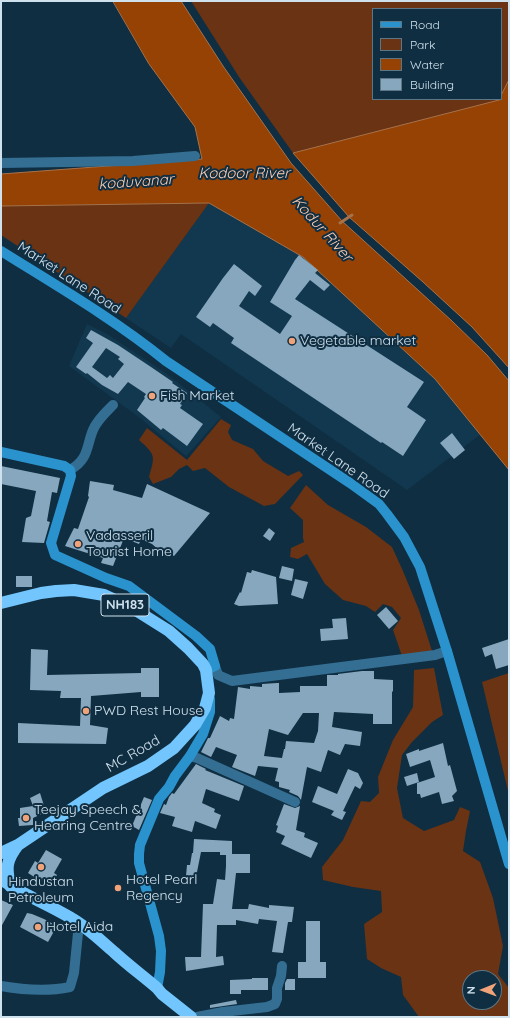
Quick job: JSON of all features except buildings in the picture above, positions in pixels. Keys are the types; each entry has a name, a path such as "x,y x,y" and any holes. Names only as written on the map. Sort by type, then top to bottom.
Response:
{"highway":[{"name":"MC Road","path":"1,603 41,593 56,591 74,590 104,595 134,609 169,631 203,664 210,668 210,692 205,708 196,724 174,748 148,766 103,788 18,845 1,853"},
{"name":"NH183","path":"18,845 10,855 6,883 79,923 157,988 162,994 191,1016"}],"main road":[{"name":"Market Lane Road","path":"1,251 84,302 150,348 166,361 350,483 378,504 387,514 402,533 420,567 447,651 509,864"},
{"path":"1,452 64,466 70,470 71,476 51,543 55,555 106,578 129,586 196,636 210,649 210,668"},
{"path":"157,988 160,972 161,951 159,936 139,863 140,845 159,798 169,787 203,734 210,712 210,692"}],"street":[{"path":"1,163 133,161 195,156"},
{"path":"70,470 78,465 85,456 94,429 105,413 113,405"},
{"path":"210,668 218,675 232,681 435,655 447,651"},
{"path":"190,756 295,802"},
{"path":"1,986 38,990 70,987 74,973 79,923"},
{"path":"191,1016 267,1007 275,1004 282,966"}],"shaded area":[{"name":"Vegetable market","path":"209,203 303,257 435,379 481,434 407,490 181,334 171,348 126,318"},
{"name":"Fish Market","path":"87,324 107,334 167,374 221,417 186,456 140,418 69,366"}],"green space":[{"path":"191,1 509,1 509,368 472,327 349,217 293,153 239,77"},
{"path":"209,203 126,318 1,235 1,206"},
{"path":"221,419 231,425 228,432 232,440 253,449 263,461 288,476 299,471 303,475 275,504 264,506 229,487 205,468 193,471 187,465 179,469 171,477 153,484 149,477 153,456 149,449 139,440 147,428 187,460"},
{"path":"306,485 328,505 366,527 392,547 419,610 432,651 402,656 393,630 401,618 392,607 383,604 375,612 366,606 343,600 325,584 307,554 298,559 290,557 291,548 304,542 303,520 290,508"},
{"path":"434,668 443,715 432,722 412,742 402,755 397,788 403,818 424,831 454,820 460,807 470,811 463,851 480,862 493,898 503,946 499,970 462,970 462,1010 502,1010 502,979 509,988 509,1017 419,1017 403,995 401,977 381,968 367,959 364,924 382,912 381,891 353,887 323,880 322,867 343,840 361,801 370,802 379,793 378,777 393,740 413,707 414,670"},
{"path":"509,673 509,795 482,682"}],"water":[{"name":"Kodoor River","path":"113,1 181,1 223,66 291,163 342,221 452,321 487,355 509,381 509,470 435,379 303,257 209,203 1,206 1,174 202,159 195,127 149,64"},
{"path":"509,80 509,368 472,327 349,217 293,153 502,100 502,94"}],"waterway":[{"path":"340,223 352,215"}],"place":[{"name":"Vegetable market","path":"292,341"},
{"name":"Fish Market","path":"152,396"},
{"name":"Vadasseril Tourist Home","path":"78,544"},
{"name":"PWD Rest House","path":"86,711"},
{"name":"Teejay Speech & Hearing Centre","path":"26,818"},
{"name":"Hindustan Petroleum","path":"41,867"},
{"name":"Hotel Pearl Regency","path":"118,888"},
{"name":"Hotel Aida","path":"38,927"}],"water label":[{"name":"koduvanar","path":"136,182"},
{"name":"Kodur River","path":"322,229"}]}
